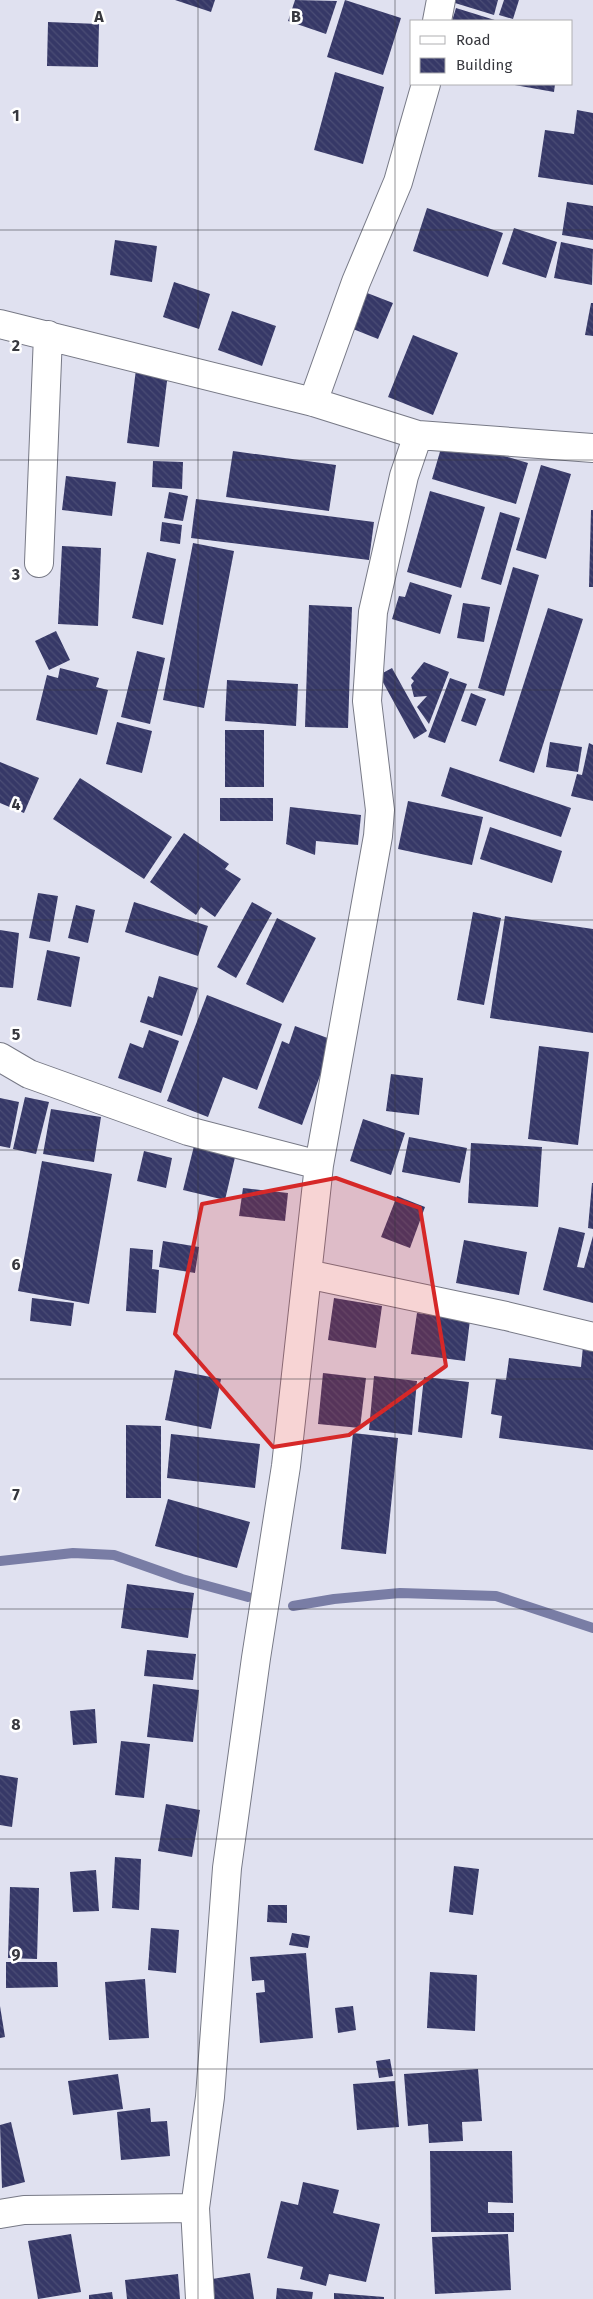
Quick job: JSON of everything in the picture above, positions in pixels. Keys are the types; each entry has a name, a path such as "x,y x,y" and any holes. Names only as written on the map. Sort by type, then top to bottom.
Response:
{"street":[{"path":"437,20 441,0"},
{"path":"313,402 356,282 398,182 426,85"},
{"path":"0,324 313,402 418,435 593,448"},
{"path":"39,563 48,335"},
{"path":"200,2299 195,2208 210,2097 227,1868 256,1658 286,1466 319,1165 378,836 380,810 367,701 373,612 404,476 418,435"},
{"path":"0,1057 29,1074 188,1131 319,1165"},
{"path":"307,1274 506,1316 593,1337"},
{"path":"0,2214 24,2210 195,2208"}],"highlighted area":[{"path":"336,1178 420,1208 446,1366 349,1435 273,1447 175,1334 202,1204"}],"building":[{"path":"175,0 215,0 211,12"},
{"path":"295,0 337,1 326,34 288,21"},
{"path":"345,0 401,18 383,75 327,57"},
{"path":"456,0 498,0 494,15 455,3"},
{"path":"504,0 519,0 513,19 499,15"},
{"path":"456,8 495,20 452,20"},
{"path":"48,22 99,24 98,67 47,66"},
{"path":"335,72 384,87 363,164 314,150"},
{"path":"515,85 555,85 554,92"},
{"path":"577,110 593,113 593,185 538,177 545,130 574,134"},
{"path":"567,202 593,206 593,240 562,235"},
{"path":"427,208 503,233 488,277 413,251"},
{"path":"514,228 557,242 546,278 502,264"},
{"path":"115,240 157,246 152,282 110,275"},
{"path":"561,242 593,249 592,285 554,278"},
{"path":"174,282 210,294 199,329 163,317"},
{"path":"362,291 393,303 378,339 348,327"},
{"path":"591,303 593,303 593,336 585,335"},
{"path":"232,311 276,326 262,366 218,350"},
{"path":"413,335 458,353 433,415 388,397"},
{"path":"136,369 168,373 159,447 127,443"},
{"path":"444,438 528,463 516,504 432,479"},
{"path":"233,451 336,465 329,511 226,497"},
{"path":"153,461 183,462 182,489 152,487"},
{"path":"541,465 571,474 546,559 516,550"},
{"path":"66,476 116,482 112,516 62,510"},
{"path":"430,491 485,507 461,588 407,572"},
{"path":"169,492 188,496 183,521 164,518"},
{"path":"196,499 374,522 369,560 191,538"},
{"path":"591,510 593,510 593,587 589,587"},
{"path":"500,512 520,518 501,585 481,579"},
{"path":"162,522 182,525 180,544 160,541"},
{"path":"193,543 234,551 204,708 163,700"},
{"path":"62,546 101,548 98,626 58,624"},
{"path":"147,552 176,559 163,625 132,618"},
{"path":"513,567 539,575 504,696 478,688"},
{"path":"410,582 452,595 440,634 392,619 399,596 405,597"},
{"path":"463,603 490,607 484,642 457,638"},
{"path":"309,605 352,607 348,728 305,727"},
{"path":"548,608 583,619 534,773 499,761"},
{"path":"56,631 70,660 49,670 35,641"},
{"path":"137,651 165,658 150,724 121,717"},
{"path":"424,662 449,672 429,724 417,707 427,696 414,697 411,685 414,681 411,678"},
{"path":"60,668 99,678 96,687 108,690 97,735 36,720 47,675 58,678"},
{"path":"392,668 427,731 414,739 379,675"},
{"path":"450,678 467,684 445,743 428,737"},
{"path":"227,680 298,684 296,726 225,721"},
{"path":"471,693 486,699 476,726 461,721"},
{"path":"117,722 152,731 142,773 106,764"},
{"path":"225,730 264,730 264,787 225,787"},
{"path":"550,742 582,747 578,772 546,767"},
{"path":"589,743 593,745 593,801 571,796 577,774 582,775"},
{"path":"0,762 39,778 24,813 0,803"},
{"path":"450,767 571,808 561,837 441,796"},
{"path":"80,778 172,837 144,879 53,819"},
{"path":"220,798 273,798 273,821 220,821"},
{"path":"408,801 483,817 472,865 398,849"},
{"path":"290,807 361,815 358,845 316,841 315,855 286,844"},
{"path":"490,827 562,851 552,883 480,859"},
{"path":"184,833 229,864 225,869 241,879 215,917 201,907 196,915 150,882"},
{"path":"38,893 58,896 50,942 29,938"},
{"path":"134,902 208,926 198,956 125,932"},
{"path":"252,902 272,913 236,978 217,967"},
{"path":"76,905 95,910 88,943 68,938"},
{"path":"473,912 501,918 484,1005 457,1000"},
{"path":"505,916 593,929 593,1033 490,1018"},
{"path":"277,918 316,938 283,1003 246,984"},
{"path":"0,930 19,933 13,988 0,987"},
{"path":"47,950 80,957 71,1007 37,1000"},
{"path":"159,976 198,988 182,1036 140,1022 148,996 153,998"},
{"path":"207,995 282,1024 257,1090 223,1077 208,1117 167,1101"},
{"path":"295,1026 333,1040 302,1125 258,1108 282,1041 289,1044"},
{"path":"149,1030 179,1041 161,1093 118,1078 130,1043 143,1048"},
{"path":"539,1046 589,1052 578,1145 528,1139"},
{"path":"391,1074 423,1078 419,1115 386,1111"},
{"path":"25,1097 49,1102 36,1154 13,1149"},
{"path":"0,1098 19,1102 10,1148 0,1146"},
{"path":"51,1109 101,1117 94,1162 43,1154"},
{"path":"363,1119 405,1133 391,1175 350,1161"},
{"path":"409,1137 467,1148 460,1183 402,1172"},
{"path":"195,1142 236,1153 225,1200 183,1190"},
{"path":"471,1143 542,1147 538,1207 468,1203"},
{"path":"144,1151 172,1158 166,1188 137,1181"},
{"path":"42,1161 112,1174 89,1304 18,1291"},
{"path":"593,1183 593,1229 588,1228"},
{"path":"243,1188 288,1193 285,1221 239,1216"},
{"path":"397,1196 425,1207 410,1248 381,1237"},
{"path":"559,1227 585,1233 577,1267 584,1268 593,1236 593,1303 543,1290"},
{"path":"464,1240 527,1252 519,1295 456,1283"},
{"path":"163,1241 199,1247 195,1273 159,1267"},
{"path":"130,1248 153,1250 152,1269 159,1270 156,1313 126,1311"},
{"path":"32,1298 74,1303 71,1326 30,1321"},
{"path":"334,1298 382,1306 376,1348 328,1340"},
{"path":"417,1313 470,1320 465,1361 411,1354"},
{"path":"583,1346 593,1348 593,1450 499,1438 502,1416 491,1414 496,1379 506,1380 509,1358 581,1367"},
{"path":"175,1370 221,1379 211,1429 165,1420"},
{"path":"323,1373 366,1378 360,1428 318,1424"},
{"path":"374,1376 417,1381 412,1435 369,1430"},
{"path":"424,1377 469,1382 462,1438 418,1432"},
{"path":"126,1425 161,1426 161,1498 126,1498"},
{"path":"353,1433 398,1438 386,1554 341,1549"},
{"path":"171,1434 260,1444 255,1488 167,1478"},
{"path":"168,1499 250,1522 237,1568 155,1546"},
{"path":"127,1584 194,1593 188,1638 121,1628"},
{"path":"147,1650 196,1654 193,1680 144,1676"},
{"path":"153,1684 199,1690 193,1742 147,1737"},
{"path":"95,1709 97,1743 73,1745 70,1711"},
{"path":"121,1741 150,1744 144,1798 115,1795"},
{"path":"0,1775 18,1778 12,1827 0,1825"},
{"path":"166,1804 200,1810 192,1857 158,1851"},
{"path":"115,1857 141,1859 139,1910 112,1908"},
{"path":"454,1866 479,1869 473,1915 449,1912"},
{"path":"96,1870 99,1911 73,1912 70,1872"},
{"path":"10,1887 39,1888 37,1959 8,1958"},
{"path":"268,1905 287,1905 287,1923 267,1922"},
{"path":"151,1928 179,1930 176,1973 148,1970"},
{"path":"292,1933 310,1936 308,1948 289,1945"},
{"path":"306,1953 313,2038 260,2043 256,1993 265,1992 264,1980 252,1981 250,1957"},
{"path":"6,1962 57,1962 58,1987 6,1988"},
{"path":"430,1972 477,1975 475,2031 427,2028"},
{"path":"145,1979 149,2038 109,2040 105,1982"},
{"path":"0,2006 5,2037 0,2038"},
{"path":"353,2006 356,2030 338,2033 335,2008"},
{"path":"390,2059 393,2076 379,2078 376,2061"},
{"path":"478,2069 482,2121 462,2122 463,2141 429,2143 428,2124 408,2126 404,2074"},
{"path":"118,2074 123,2109 73,2115 68,2081"},
{"path":"395,2081 399,2127 357,2130 353,2084"},
{"path":"150,2108 151,2122 167,2121 170,2156 121,2160 117,2112"},
{"path":"11,2122 25,2182 2,2188 0,2125"},
{"path":"430,2151 512,2151 513,2203 488,2202 488,2213 514,2213 514,2232 431,2232"},
{"path":"303,2182 339,2190 333,2213 380,2224 366,2282 329,2274 326,2286 300,2279 303,2267 267,2258 281,2201 298,2205"},
{"path":"71,2234 81,2292 38,2299 28,2241"},
{"path":"508,2234 511,2290 435,2294 432,2237"},
{"path":"250,2273 254,2299 215,2299 212,2279"},
{"path":"178,2274 180,2299 127,2299 125,2280"},
{"path":"277,2288 313,2292 312,2299 276,2299"},
{"path":"112,2292 113,2299 89,2299 89,2295"},
{"path":"334,2293 384,2297 384,2299 334,2299"}],"waterway":[{"path":"0,1561 73,1553 114,1555 182,1579 248,1597"},
{"path":"293,1606 334,1599 400,1593 496,1596 593,1628"}]}
